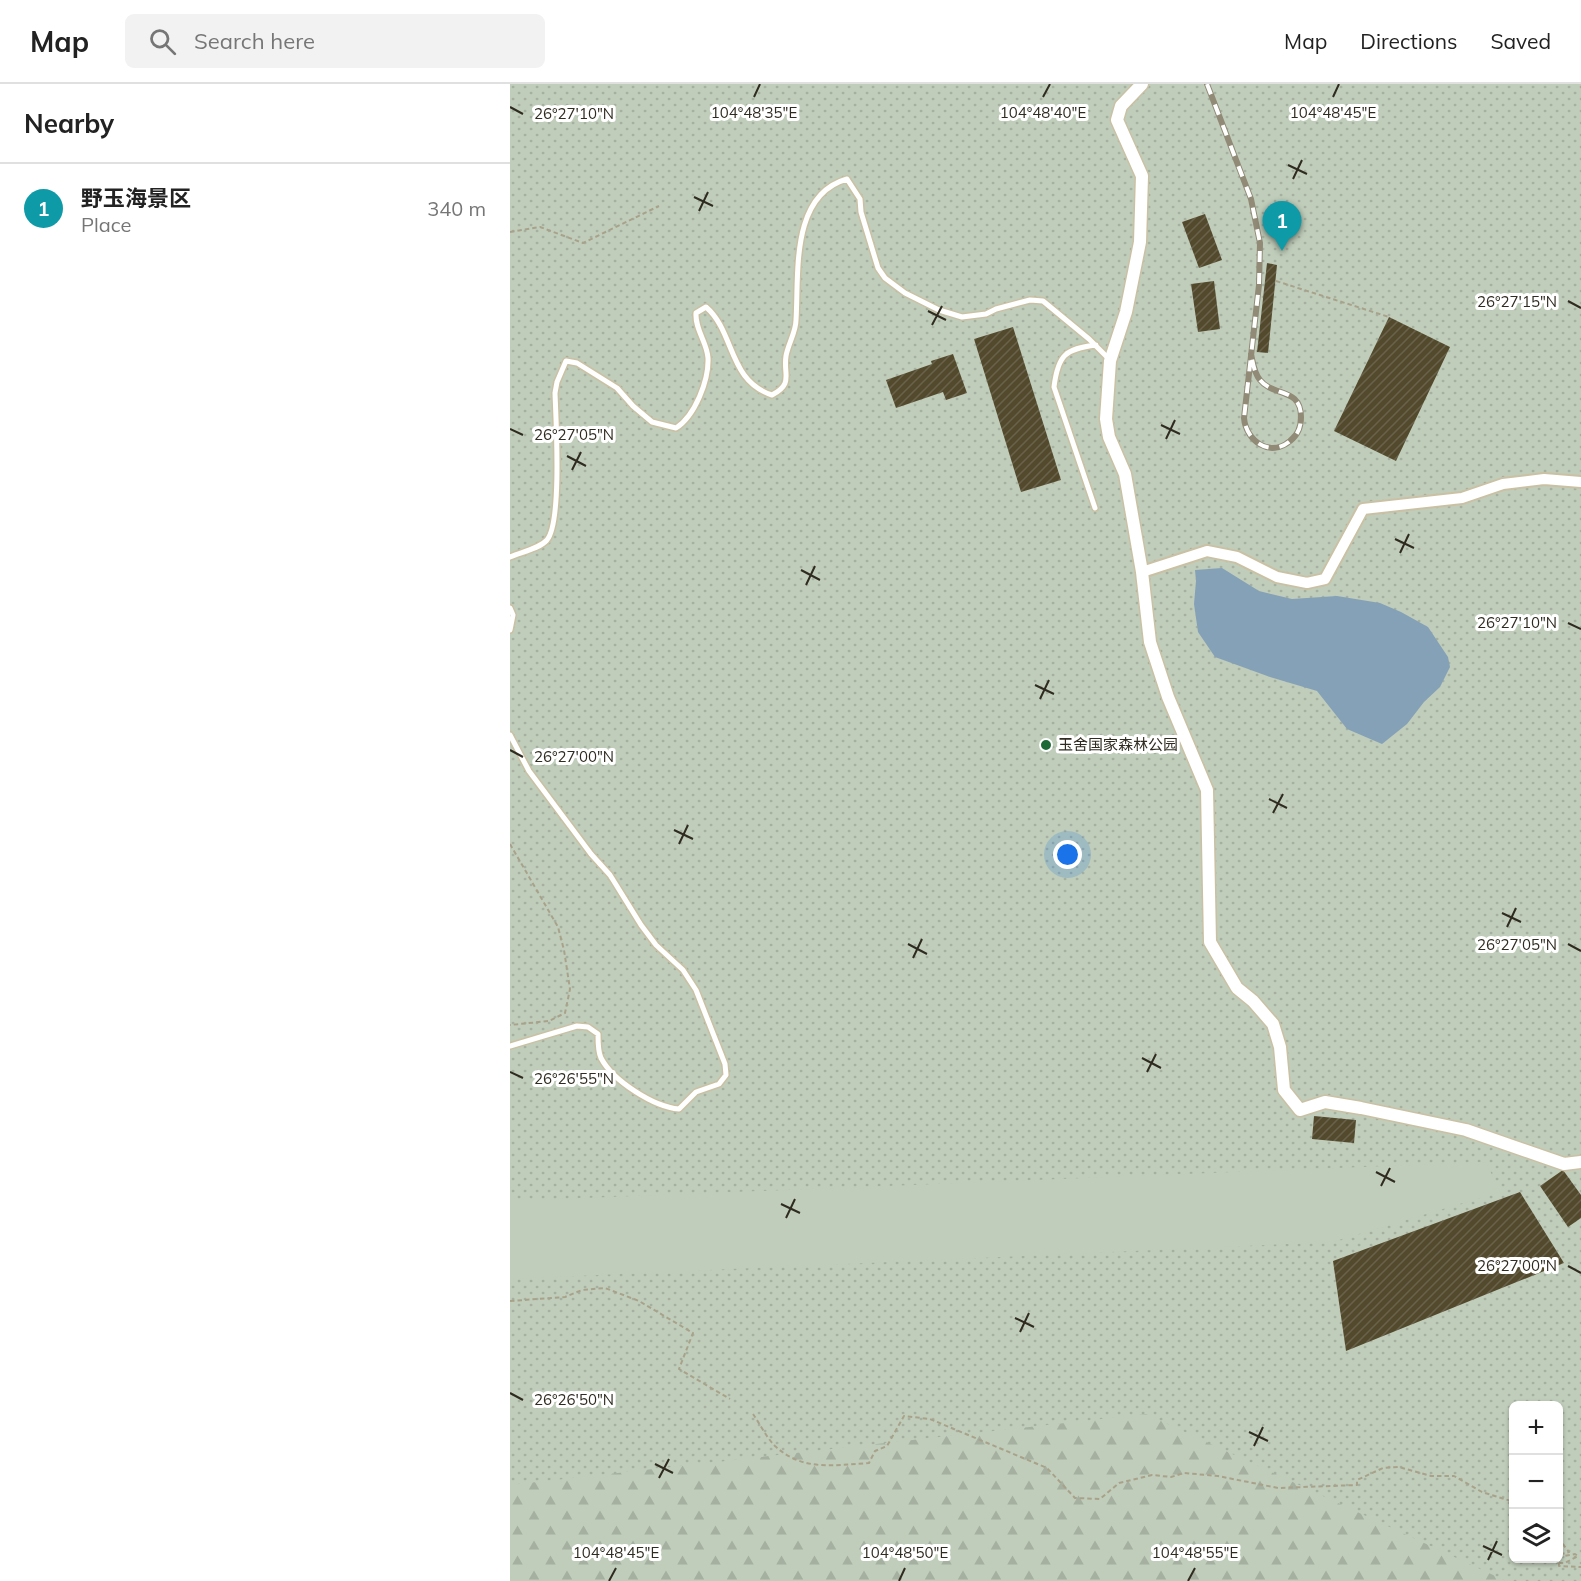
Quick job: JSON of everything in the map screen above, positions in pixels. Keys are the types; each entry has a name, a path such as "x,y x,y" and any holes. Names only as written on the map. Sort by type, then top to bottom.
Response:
{"street":[{"path":"1142,84 1121,106 1117,120 1142,176 1140,242 1126,312 1110,361 1106,419 1108,437 1125,474 1142,572 1150,642 1168,697 1207,790 1210,942 1237,988 1253,1001 1273,1024 1280,1047 1284,1090 1300,1110 1325,1102 1361,1108 1466,1130 1564,1164 1581,1162"},
{"path":"1142,572 1207,551 1237,557 1277,577 1307,583 1325,579 1364,509 1462,498 1503,484 1544,479 1581,482"}],"lane":[{"path":"510,557 545,543 552,534 556,510 555,393 566,361 577,363 608,381 652,422 676,428 686,422 692,412 703,383 708,356 695,324 696,313 705,307 714,314 726,336 734,360 751,382 761,391 772,395 783,389 787,379 786,356 796,324 797,264 806,218 817,196 835,182 847,179 854,188 860,199 861,212 878,268 885,278 905,293 939,310 962,317 986,314 1030,300 1043,301 1096,345 1110,361"},
{"path":"1095,508 1054,387 1056,371 1062,358 1073,348 1096,345"},
{"path":"510,608 513,615 510,630"},
{"path":"510,735 530,771 591,854 610,875 641,925 656,945 683,970 696,990 725,1064 726,1075 719,1084 696,1092 679,1109 666,1108 624,1085 600,1057 598,1034 588,1027 577,1026 510,1046"}],"path":[{"path":"510,232 540,227 583,243 659,206"},
{"path":"1276,281 1389,317"},
{"path":"510,844 558,927 570,988 565,1013 549,1021 510,1025"},
{"path":"510,1301 565,1297 582,1290 605,1288 639,1301 693,1333 679,1369 730,1399"},
{"path":"753,1414 775,1445 798,1461 814,1466 870,1463 875,1451 887,1446 904,1416 930,1419 1047,1468 1075,1498 1100,1499 1119,1483 1152,1475 1171,1477 1184,1473 1218,1476 1278,1488 1358,1485 1357,1480 1370,1473 1383,1468 1399,1467 1431,1476 1454,1476 1482,1492 1509,1500"},
{"path":"1563,1544 1569,1552 1563,1554"},
{"path":"1563,1557 1575,1554 1578,1556 1563,1563"},
{"path":"1558,1563 1559,1566 1581,1567"}],"green space":[{"name":"玉舍国家森林公园","path":"510,84 1581,84 1581,1581 1506,1581 1146,1414 510,1485"},
{"path":"1486,1162 1500,1192 1332,1242 510,1279 510,1201"},
{"path":"1182,1292 1509,1554 1509,1563 1563,1563 1563,1553 1581,1537 1581,1581 510,1581 510,1327"}],"water":[{"path":"1222,568 1259,591 1292,599 1337,596 1380,603 1401,612 1428,627 1448,657 1450,667 1440,687 1424,702 1407,724 1382,744 1347,729 1317,691 1215,657 1198,632 1194,604 1195,570"}],"building":[{"path":"1205,214 1222,260 1199,268 1182,222"},
{"path":"1267,263 1277,265 1268,353 1257,352"},
{"path":"1214,281 1220,329 1198,332 1191,284"},
{"path":"1389,317 1450,347 1396,461 1334,431"},
{"path":"1013,327 1061,480 1021,492 974,339"},
{"path":"953,354 967,393 946,400 943,392 896,408 886,380"},
{"path":"1314,1116 1356,1120 1354,1143 1312,1139"},
{"path":"1563,1170 1581,1195 1581,1218 1568,1227 1540,1186"},
{"path":"1520,1192 1564,1263 1346,1351 1333,1261"}],"railway":[{"path":"1207,84 1251,199 1260,243 1259,285 1244,418 1249,434 1254,440 1267,447 1282,446 1293,439 1298,430 1301,421 1300,407 1291,397 1272,389 1260,380 1255,371 1252,361 1252,357 1251,354"}],"place":[{"name":"野玉海景区","path":"1282,251"},
{"name":"玉舍国家森林公园","path":"1046,745"}]}
